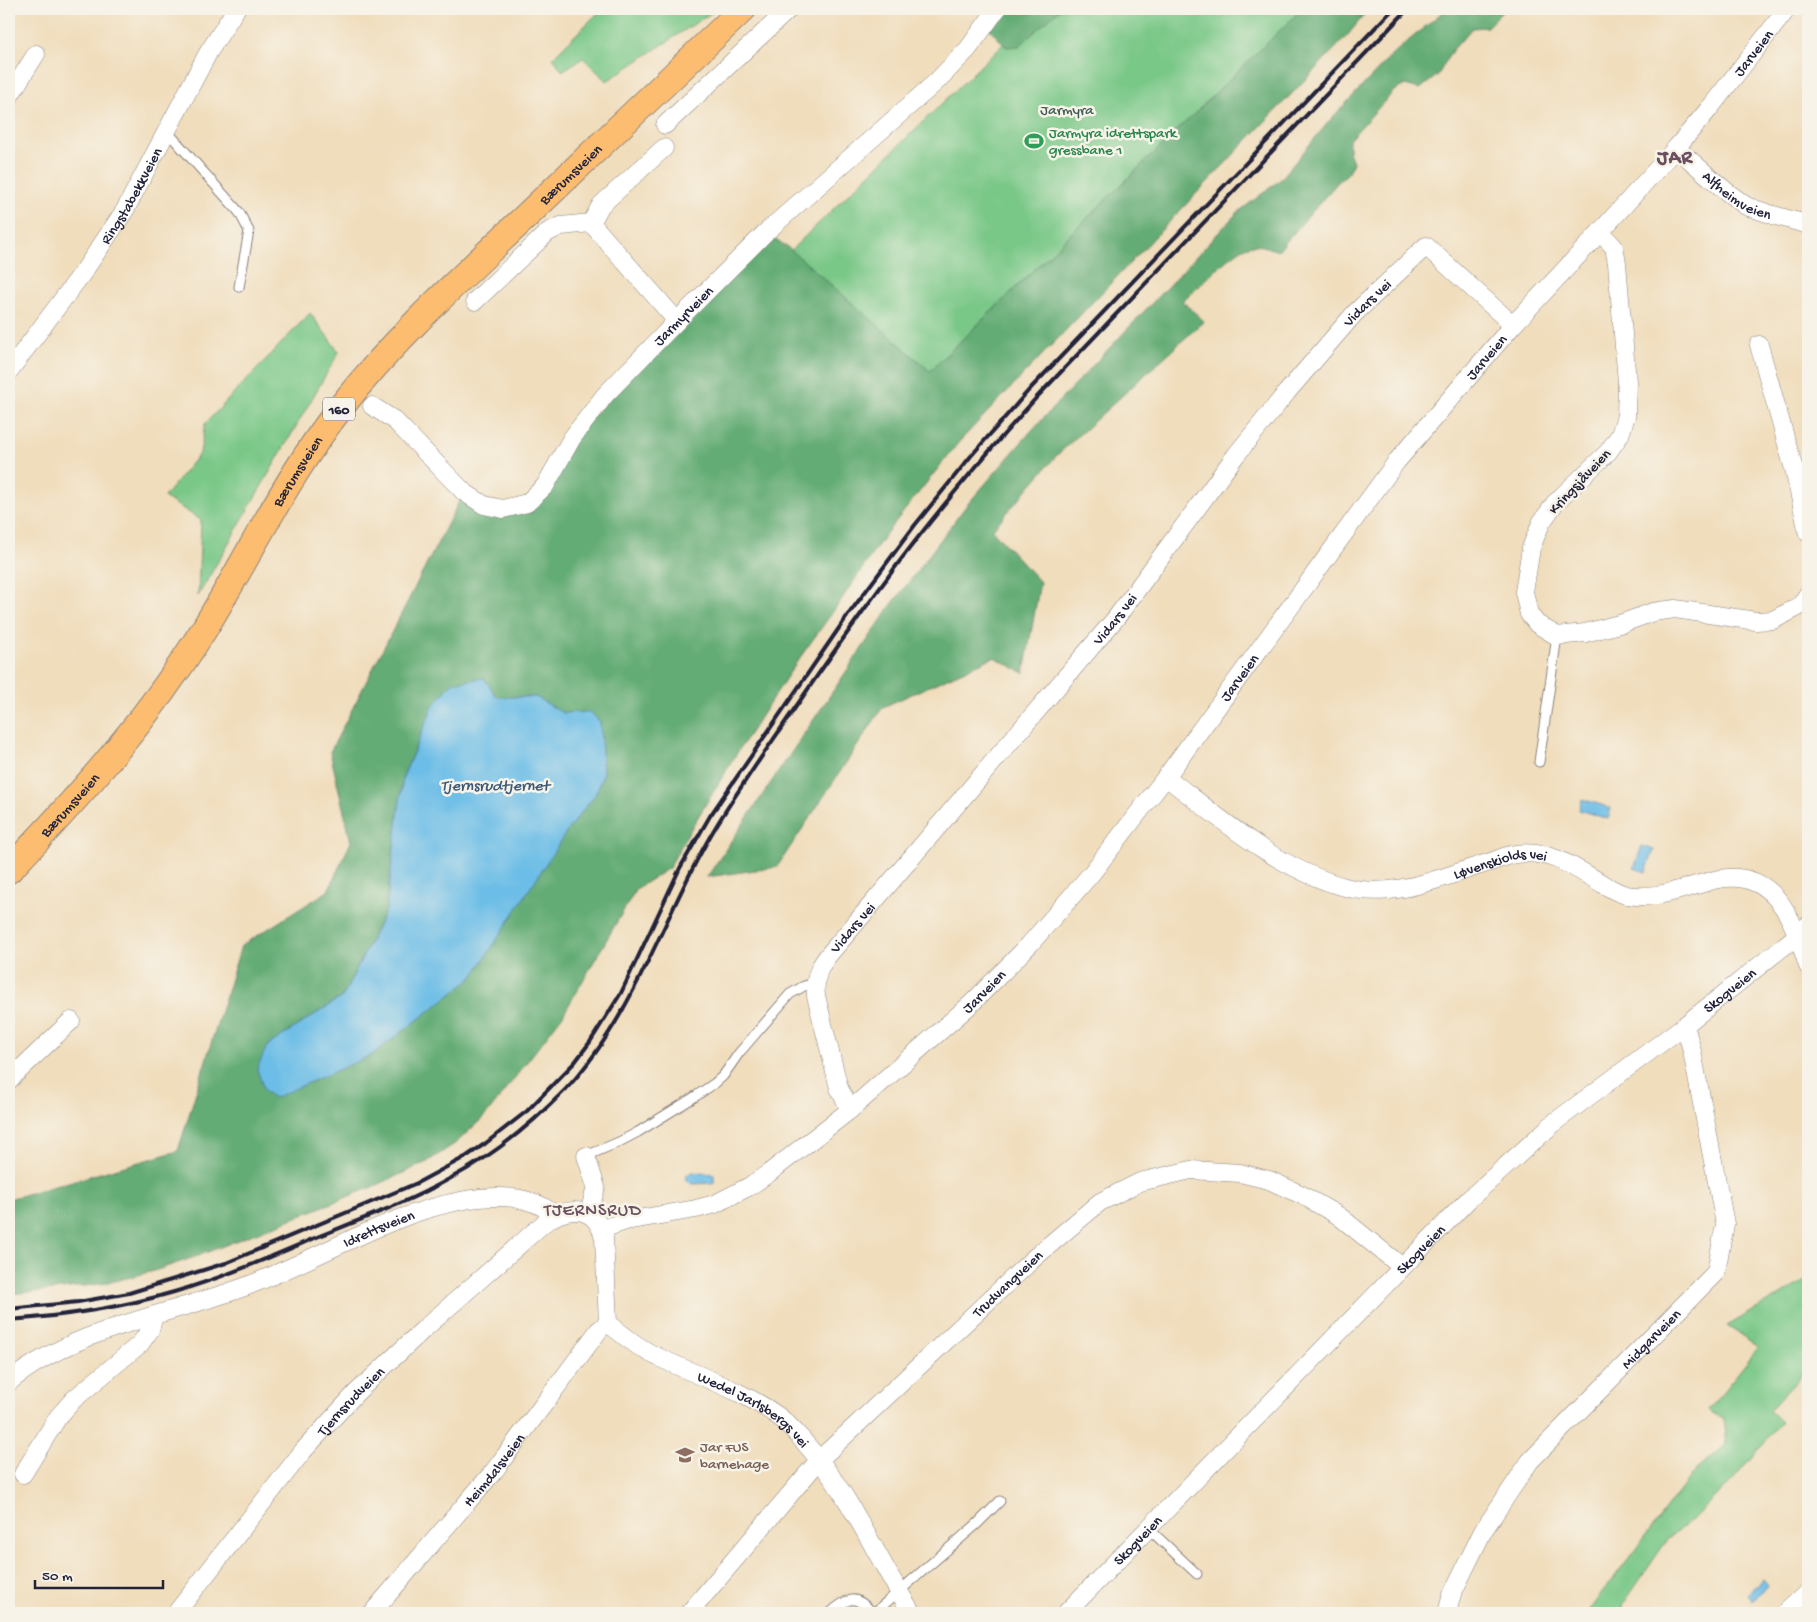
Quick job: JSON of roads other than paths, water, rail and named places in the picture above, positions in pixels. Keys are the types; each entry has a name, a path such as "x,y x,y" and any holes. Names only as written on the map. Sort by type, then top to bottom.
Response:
{"main road":[{"name":"Bærumsveien","path":"9,870 75,800 126,741 203,631 311,449 369,372 400,338 445,294 743,9"}],"street":[{"name":"Ringstabekkveien","path":"9,370 84,272 125,210 166,130 208,54 236,9"},
{"path":"665,125 789,9"},
{"name":"Jarmyrveien","path":"372,406 394,420 464,492 484,506 503,509 527,503 544,486 572,438 605,395 766,232 936,82 968,49 997,9"},
{"name":"Jarveien","path":"602,1229 626,1221 715,1204 731,1197 770,1173 850,1110 971,1004 1030,945 1091,874 1166,777 1397,461 1512,325 1676,148 1788,9"},
{"path":"9,97 36,54"},
{"path":"591,223 600,205 664,148"},
{"name":"Alfheimveien","path":"1676,148 1746,206 1802,223 1808,223"},
{"path":"591,223 677,321"},
{"path":"475,301 548,232 561,226 591,223"},
{"name":"Kringsjåveien","path":"1557,636 1538,624 1529,614 1524,592 1531,548 1541,523 1555,504 1608,452 1620,435 1626,416 1627,382 1614,247 1600,232"},
{"name":"Vidars vei","path":"815,984 819,968 831,952 1116,618 1236,455 1354,314 1426,246 1512,325"},
{"path":"1759,345 1794,469 1808,534"},
{"path":"1557,636 1585,633 1623,623 1653,612 1675,609 1756,621 1773,620 1800,606 1808,594"},
{"name":"Løvenskiolds vei","path":"1166,777 1232,828 1306,874 1345,887 1372,892 1430,882 1516,854 1539,853 1558,858 1626,895 1648,896 1669,893 1710,882 1736,878 1754,881 1783,905 1803,930 1808,966"},
{"name":"Skogveien","path":"1066,1613 1468,1200 1556,1121 1685,1025 1803,930"},
{"path":"815,984 816,996 839,1088 850,1110"},
{"path":"9,1080 71,1020"},
{"name":"Midgarveien","path":"1448,1613 1452,1594 1483,1530 1530,1462 1716,1272 1726,1224 1692,1051 1685,1025"},
{"path":"586,1156 596,1188 589,1214"},
{"name":"Trudvangveien","path":"689,1613 820,1460 1038,1255 1100,1202 1140,1182 1191,1170 1240,1173 1269,1180 1302,1195 1339,1216 1402,1267"},
{"name":"Idrettsveien","path":"9,1382 29,1367 91,1336 248,1286 397,1220 432,1208 465,1200 508,1197 542,1205 555,1216"},
{"path":"555,1216 569,1211 589,1214 595,1218 602,1229 608,1323"},
{"name":"Tjernsrudveien","path":"176,1613 304,1449 356,1393 425,1328 544,1223 555,1216"},
{"path":"23,1474 58,1417 74,1399 140,1344 150,1330 154,1316"},
{"name":"Wedel Jarlsbergs vei","path":"608,1323 632,1342 657,1357 711,1380 780,1417 820,1460 845,1497 912,1613"},
{"name":"Heimdalsveien","path":"372,1613 494,1472 598,1330 608,1323"},
{"path":"1785,1613 1808,1592"}],"lane":[{"path":"166,130 239,212 249,231 239,288"},
{"path":"1539,762 1557,636"},
{"path":"586,1156 638,1132 715,1083 723,1076 739,1053 790,994 804,986 815,984"},
{"path":"830,1613 843,1602 850,1599 863,1603 874,1613 977,1524 1000,1501"},
{"path":"1149,1528 1196,1574"}],"water":[{"name":"Tjernsrudtjernet","path":"484,678 497,697 536,697 563,713 590,712 600,722 603,775 595,795 569,828 472,978 372,1055 274,1098 264,1090 257,1069 267,1046 343,996 386,910 403,777 433,706 452,683"},
{"path":"1582,799 1611,808 1608,819 1579,810"},
{"path":"1642,846 1654,850 1646,872 1634,868"},
{"path":"692,1172 714,1174 714,1183 692,1184 686,1179 687,1175"},
{"path":"1763,1580 1768,1586 1752,1600 1747,1593"}],"railway":[{"path":"9,1309 78,1302 129,1293 226,1263 417,1183 467,1156 527,1111 575,1062 590,1042 621,993 680,868 710,816 848,615 915,525 971,456 1029,390 1393,9"},
{"path":"9,1320 72,1314 133,1303 228,1274 385,1210 435,1187 482,1159 512,1138 540,1114 566,1089 591,1059 612,1028 631,995 699,857 736,794 829,659 923,530 1037,397 1408,9"}],"place":[{"name":"Jarmyra idrettspark gressbane 1","path":"1034,141"},
{"name":"Jar FUS barnehage","path":"685,1455"}],"district":[{"name":"JAR","path":"1675,156"},
{"name":"TJERNSRUD","path":"593,1209"}],"park label":[{"name":"Jarmyra","path":"1067,109"}]}
